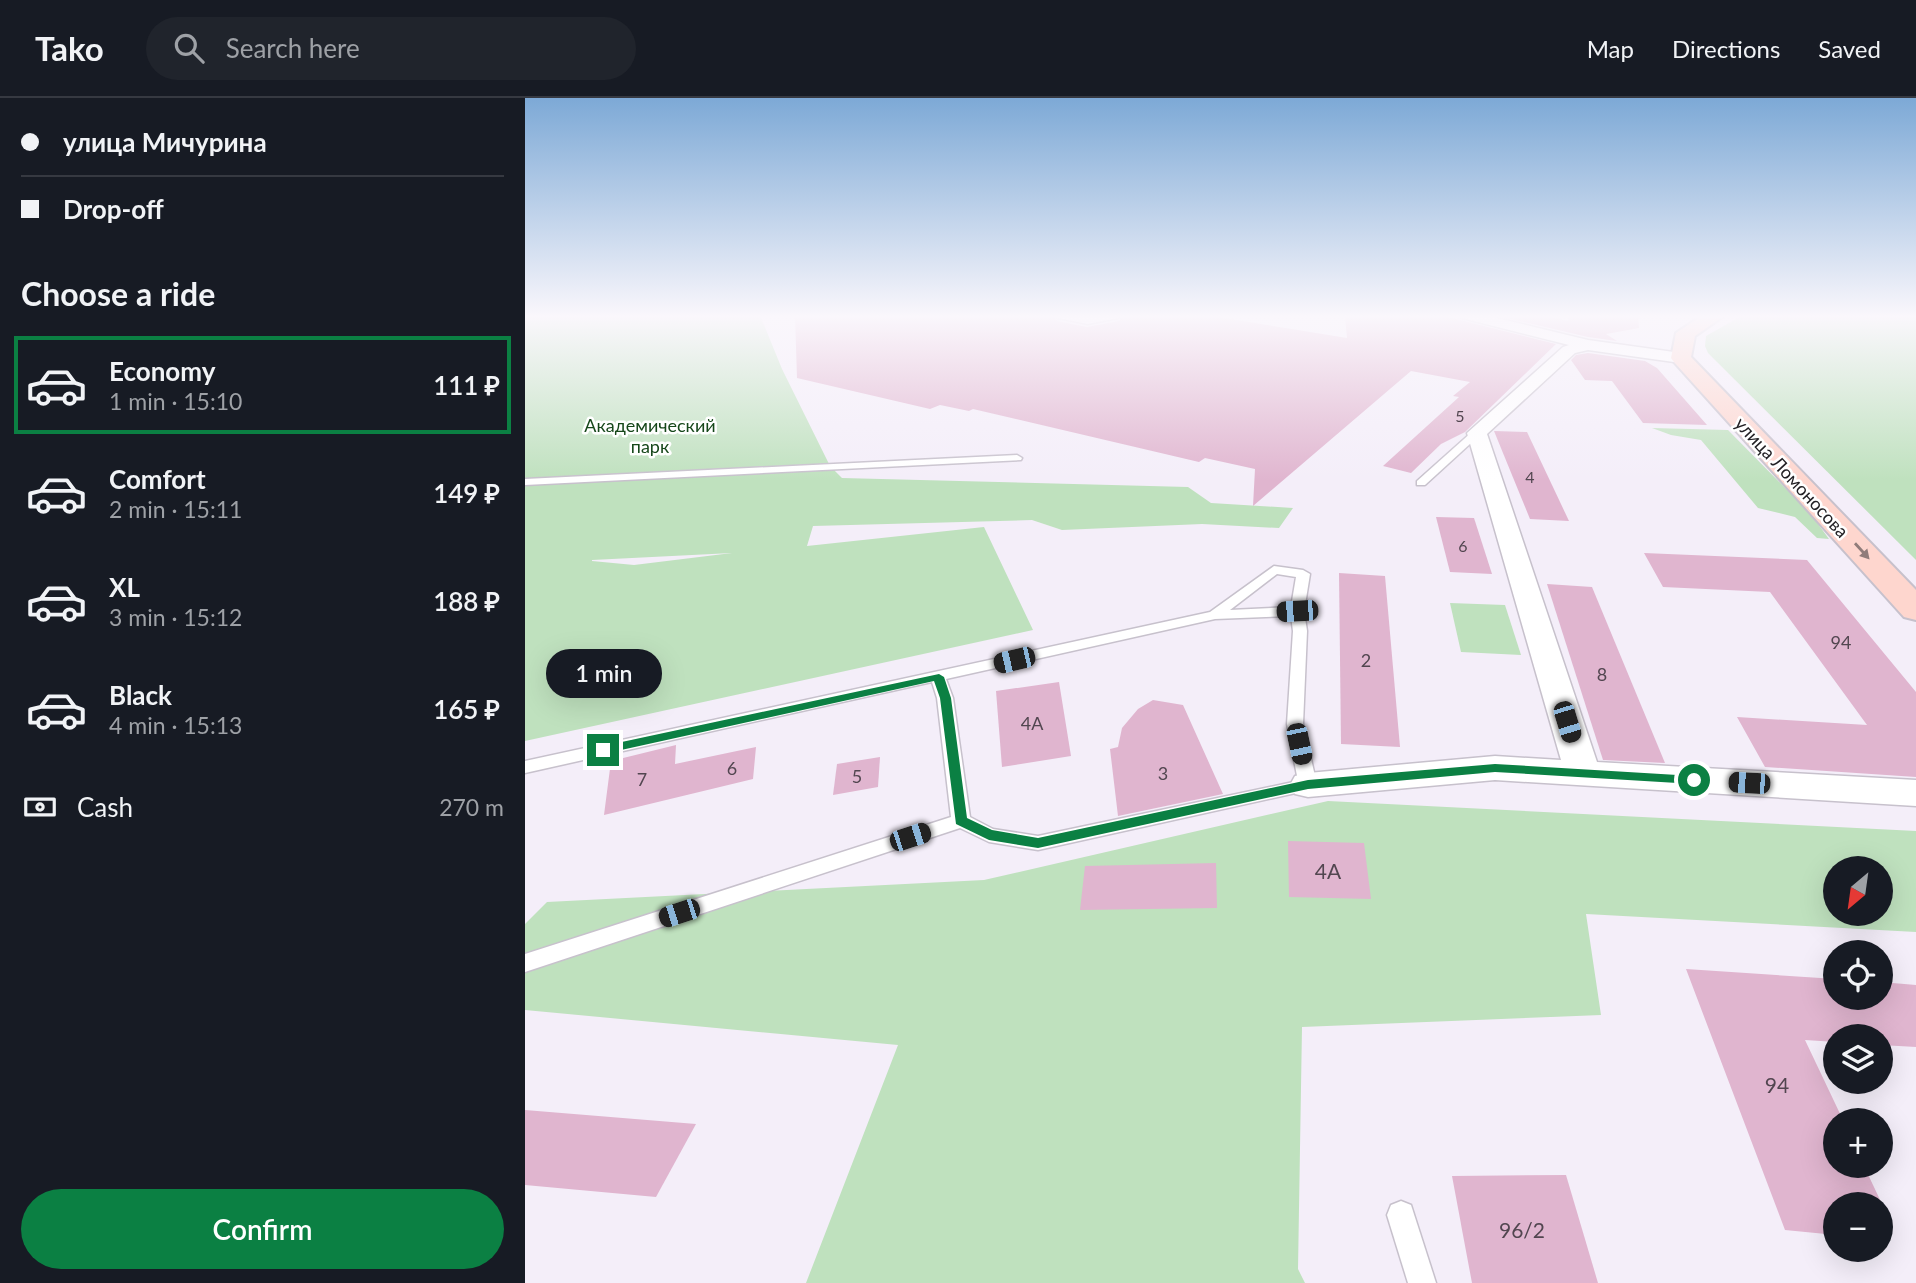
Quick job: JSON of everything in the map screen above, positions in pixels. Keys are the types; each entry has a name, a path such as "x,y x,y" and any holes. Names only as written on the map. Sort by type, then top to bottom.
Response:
{"main road":[{"name":"улица Ломоносова","path":"1692,370 1916,610"}],"street":[{"path":"1546,370 1477,433 1583,774"},
{"path":"1308,785 1495,768 1916,793"}],"lane":[{"path":"1421,483 1477,433"},
{"path":"525,482 1017,458"},
{"path":"525,963 961,821 989,835 1038,843 1308,785 1295,724 1300,631 1297,611 1303,574 1274,570 1215,615"},
{"path":"525,767 1215,615 1297,611"},
{"path":"939,677 946,698 961,821"},
{"path":"1401,1215 1422,1283"}],"green space":[{"name":"Академический парк","path":"525,370 783,370 830,466 842,478 1188,487 1211,503 1293,508 1279,528 1202,524 1062,530 1032,520 813,526 807,546 984,527 1033,630 525,741","holes":["732,553 634,565 592,560"]},
{"path":"1725,370 1916,370 1916,560"},
{"path":"1652,428 1728,430 1810,513 1829,539 1817,538 1795,517 1758,508 1701,440 1671,435"},
{"path":"1450,603 1505,605 1521,655 1461,652"},
{"path":"1328,801 1916,831 1916,932 1586,914 1601,1015 1302,1027 1298,1269 1305,1283 806,1283 898,1045 525,1010 525,924 547,902 984,880"}],"building":[{"path":"797,370 1529,370 1465,432 1441,444 1411,473 1383,466 1459,397 1453,396 1470,382 1411,371 1253,506 1255,469 1205,458 1199,462 973,409 969,411 940,405 930,409 797,378"},
{"path":"1578,370 1659,370 1707,425 1643,423 1612,381 1585,380"},
{"path":"1494,431 1527,432 1569,521 1530,519"},
{"path":"1436,517 1474,518 1492,574 1450,572"},
{"path":"1644,553 1807,560 1916,692 1916,777 1765,767 1737,717 1867,725 1770,592 1663,587"},
{"path":"1339,573 1385,576 1400,747 1341,744"},
{"path":"1547,584 1592,587 1665,763 1603,760"},
{"path":"1059,682 1071,756 1002,767 996,691"},
{"path":"1153,700 1183,705 1223,794 1118,816 1110,749 1118,747 1122,728 1138,709"},
{"path":"676,745 675,764 756,747 753,779 604,815 611,761"},
{"path":"880,757 878,787 833,795 837,764"},
{"path":"1288,841 1364,843 1371,899 1289,897"},
{"path":"1216,863 1217,908 1080,910 1085,866"},
{"path":"1686,969 1823,978 1823,1010 1893,1010 1893,983 1916,985 1916,1047 1893,1046 1893,1024 1823,1024 1823,1041 1805,1040 1823,1078 1823,1094 1831,1094 1837,1108 1823,1108 1823,1178 1870,1178 1876,1192 1823,1192 1823,1234 1785,1230"},
{"path":"525,1110 696,1124 656,1197 525,1185"},
{"path":"1566,1175 1598,1283 1472,1283 1452,1176"}],"route":[{"path":"603,750 939,677 946,698 961,821 989,835 1038,843 1308,785 1495,768 1694,780"}]}
